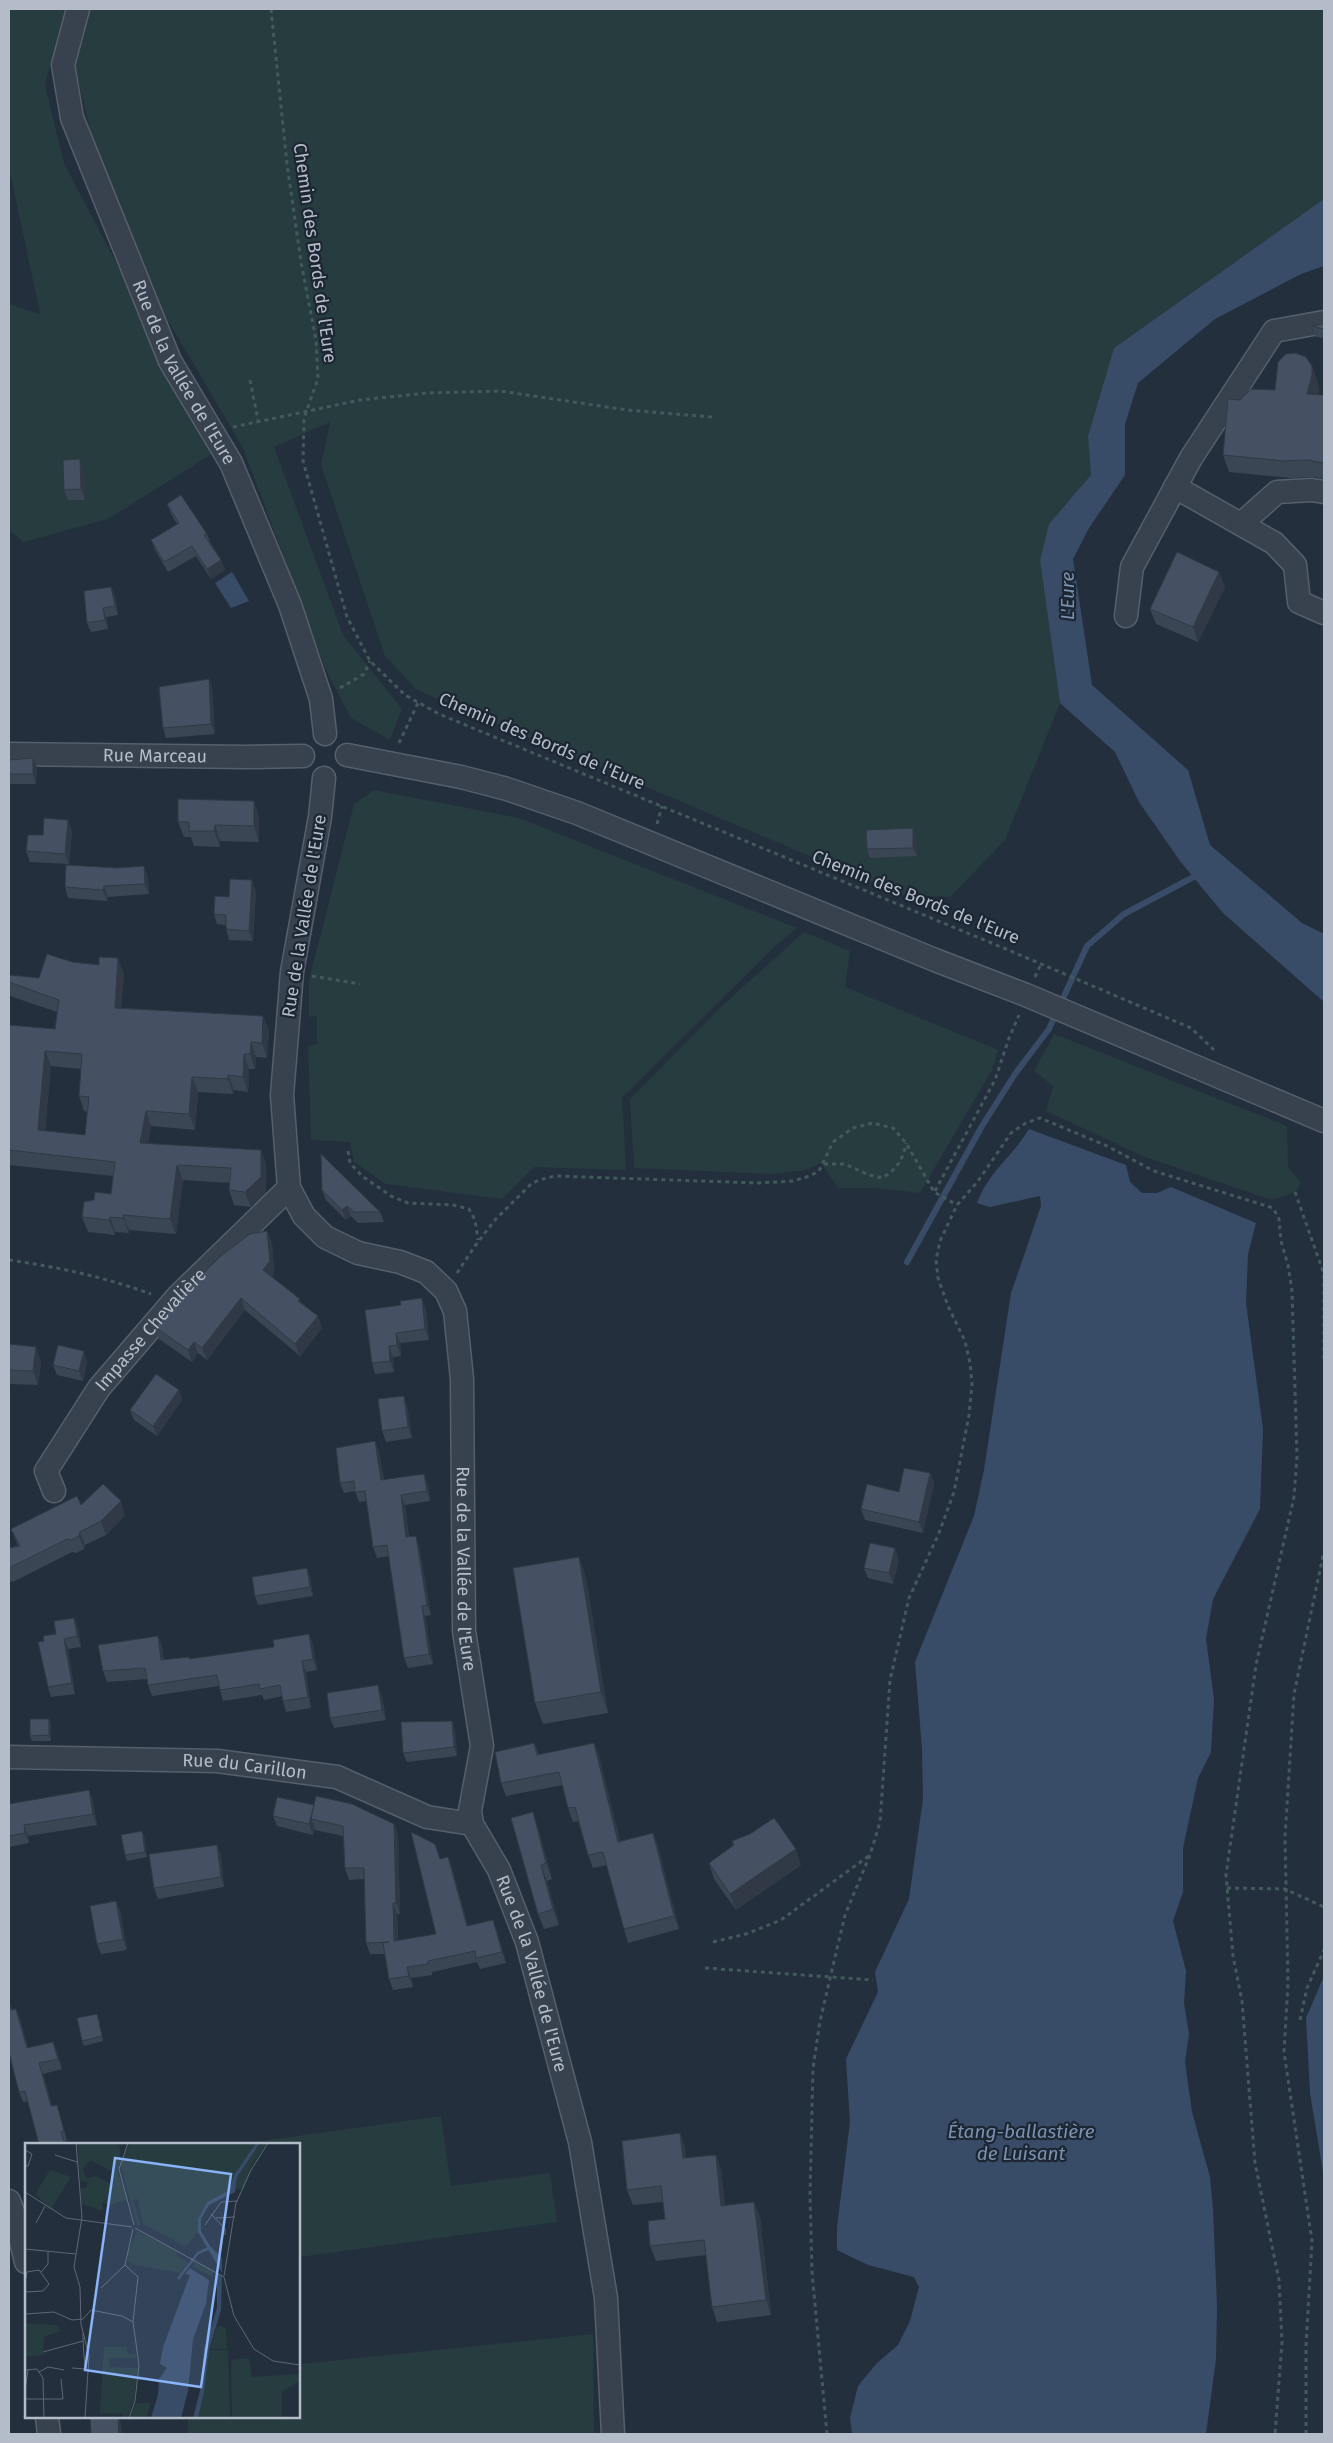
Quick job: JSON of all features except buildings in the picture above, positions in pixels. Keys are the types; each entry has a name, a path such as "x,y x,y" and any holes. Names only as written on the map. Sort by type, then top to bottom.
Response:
{"street":[{"name":"Rue de la Vallée de l'Eure","path":"78,9 63,65 72,118 170,361 231,463 290,605 321,699 325,734"},
{"path":"1126,616 1132,567 1191,458 1274,331 1324,322"},
{"path":"1175,487 1274,543 1295,565 1299,602 1324,613"},
{"path":"1240,524 1277,492 1312,490 1324,492"},
{"path":"325,734 338,738 346,755 346,762 338,774 324,778 311,773 304,762 303,756 304,749 312,738 325,734"},
{"name":"Rue Marceau","path":"9,754 303,756"},
{"path":"346,755 460,777 507,789 576,813 1033,1005 1075,1017 1324,1121"},
{"name":"Rue de la Vallée de l'Eure","path":"324,778 320,817 291,982 282,1095 289,1188 304,1216 325,1237 358,1253 400,1262 426,1272 446,1291 455,1310 462,1379 464,1631 482,1746 470,1811 472,1824 499,1870 527,1942 580,2142 606,2298 613,2434"},
{"name":"Impasse Chevalière","path":"54,1492 46,1471 99,1388 172,1302 289,1188"},
{"name":"Rue du Carillon","path":"9,1757 217,1761 337,1777 427,1816 472,1824"},
{"path":"9,2201 16,2220 25,2258"},
{"path":"47,2418 49,2434"}],"path":[{"name":"Chemin des Bords de l'Eure","path":"271,9 287,164 301,262 316,340 318,379 304,418 303,461 348,617 370,661 405,695 439,714 1190,1028 1221,1056"},
{"path":"250,380 258,420"},
{"path":"215,437 234,426 258,420 360,400 427,393 500,391 627,410 712,417"},
{"path":"321,699 364,674 370,661"},
{"path":"304,974 360,984"},
{"path":"934,1192 995,1080 1009,1038 1033,1005"},
{"path":"827,2434 812,2272 811,2104 813,2068 820,2021 845,1915 870,1855 880,1822 890,1680 909,1598 939,1533 954,1492 969,1415 972,1384 970,1364 964,1341 938,1278 936,1260 940,1241 957,1205 978,1180 1011,1134 1026,1123 1040,1118 1107,1146 1154,1170 1273,1208 1279,1219 1281,1241 1288,1266 1292,1291 1297,1456 1294,1497 1256,1665 1226,1875 1233,1956 1242,2001 1255,2163 1279,2280 1282,2342 1275,2434"},
{"path":"446,1291 478,1241 494,1221 531,1184 555,1176 758,1184 793,1181 819,1171 833,1142 853,1128 873,1123 893,1128 906,1143 934,1192 957,1205"},
{"path":"824,1164 845,1164 869,1175 882,1178 895,1170 904,1155 906,1143"},
{"path":"348,1151 350,1163 362,1176 391,1196 408,1203 453,1205 469,1209 475,1220 478,1241"},
{"path":"1295,1192 1324,1274 1324,1363"},
{"path":"9,1260 54,1266 106,1278 172,1302"},
{"path":"1306,2434 1306,2346 1312,2241 1284,2052 1288,1983 1285,1837 1294,1694 1324,1550"},
{"path":"713,1942 746,1934 781,1920 870,1855"},
{"path":"1227,1888 1285,1889 1324,1907"},
{"path":"1300,2020 1307,1988 1324,1950"},
{"path":"705,1968 873,1980"}],"green space":[{"path":"9,9 65,9 45,85 64,163 215,452 108,519 24,542 9,530 9,304 40,314 9,167"},
{"path":"89,9 1324,9 1324,199 1114,348 1088,436 1092,475 1049,524 1040,560 1060,703 1005,840 950,897 902,895 417,690 385,656 321,465 330,422 274,447 343,635 402,709 390,740 351,718 326,670 243,448 153,295 150,280 94,146 73,58"},
{"path":"374,790 519,818 797,928 774,947 622,1098 626,1170 534,1167 502,1199 386,1184 354,1162 350,1142 311,1140 308,1046 317,1044 317,1016 309,1017 309,980 354,804"},
{"path":"804,932 850,951 845,987 998,1050 992,1070 920,1193 874,1188 838,1188 821,1163 807,1170 772,1174 634,1168 630,1099 722,1006"},
{"path":"1054,1034 1287,1126 1288,1167 1301,1183 1295,1192 1272,1200 1145,1157 1046,1111 1053,1086 1034,1071"},
{"path":"441,2116 451,2186 550,2173 557,2222 300,2257 300,2143 246,2143"},
{"path":"593,2334 594,2434 188,2434 188,2418 300,2418 300,2364"}],"water":[{"name":"L'Eure","path":"1324,199 1324,266 1301,274 1215,319 1138,383 1125,424 1125,475 1089,528 1073,559 1092,685 1188,770 1210,845 1302,923 1324,934 1324,1002 1223,913 1180,861 1139,802 1115,752 1060,703 1040,560 1049,524 1091,475 1088,436 1114,348"},
{"path":"232,572 249,601 231,608 215,583"},
{"name":"Étang-ballastière de Luisant","path":"1029,1129 1126,1165 1130,1182 1142,1193 1157,1193 1171,1187 1256,1223 1248,1254 1246,1303 1263,1429 1260,1509 1213,1599 1206,1639 1214,1699 1211,1752 1198,1778 1183,1848 1183,1892 1173,1921 1186,1971 1184,2003 1189,2034 1185,2062 1192,2112 1210,2177 1213,2209 1217,2306 1216,2359 1206,2434 852,2434 850,2418 858,2386 877,2363 898,2345 910,2321 919,2287 914,2277 868,2265 837,2250 837,2227 850,2122 846,2059 878,1992 875,1972 909,1899 923,1799 922,1749 915,1662 974,1516 984,1470 1011,1293 1041,1206 1040,1196 990,1207 977,1203 988,1182"},
{"path":"1324,1976 1324,2178 1310,2093 1306,2018"}],"waterway":[{"path":"907,1262 982,1126 1015,1074 1049,1029 1087,946 1124,914 1201,873"}]}
